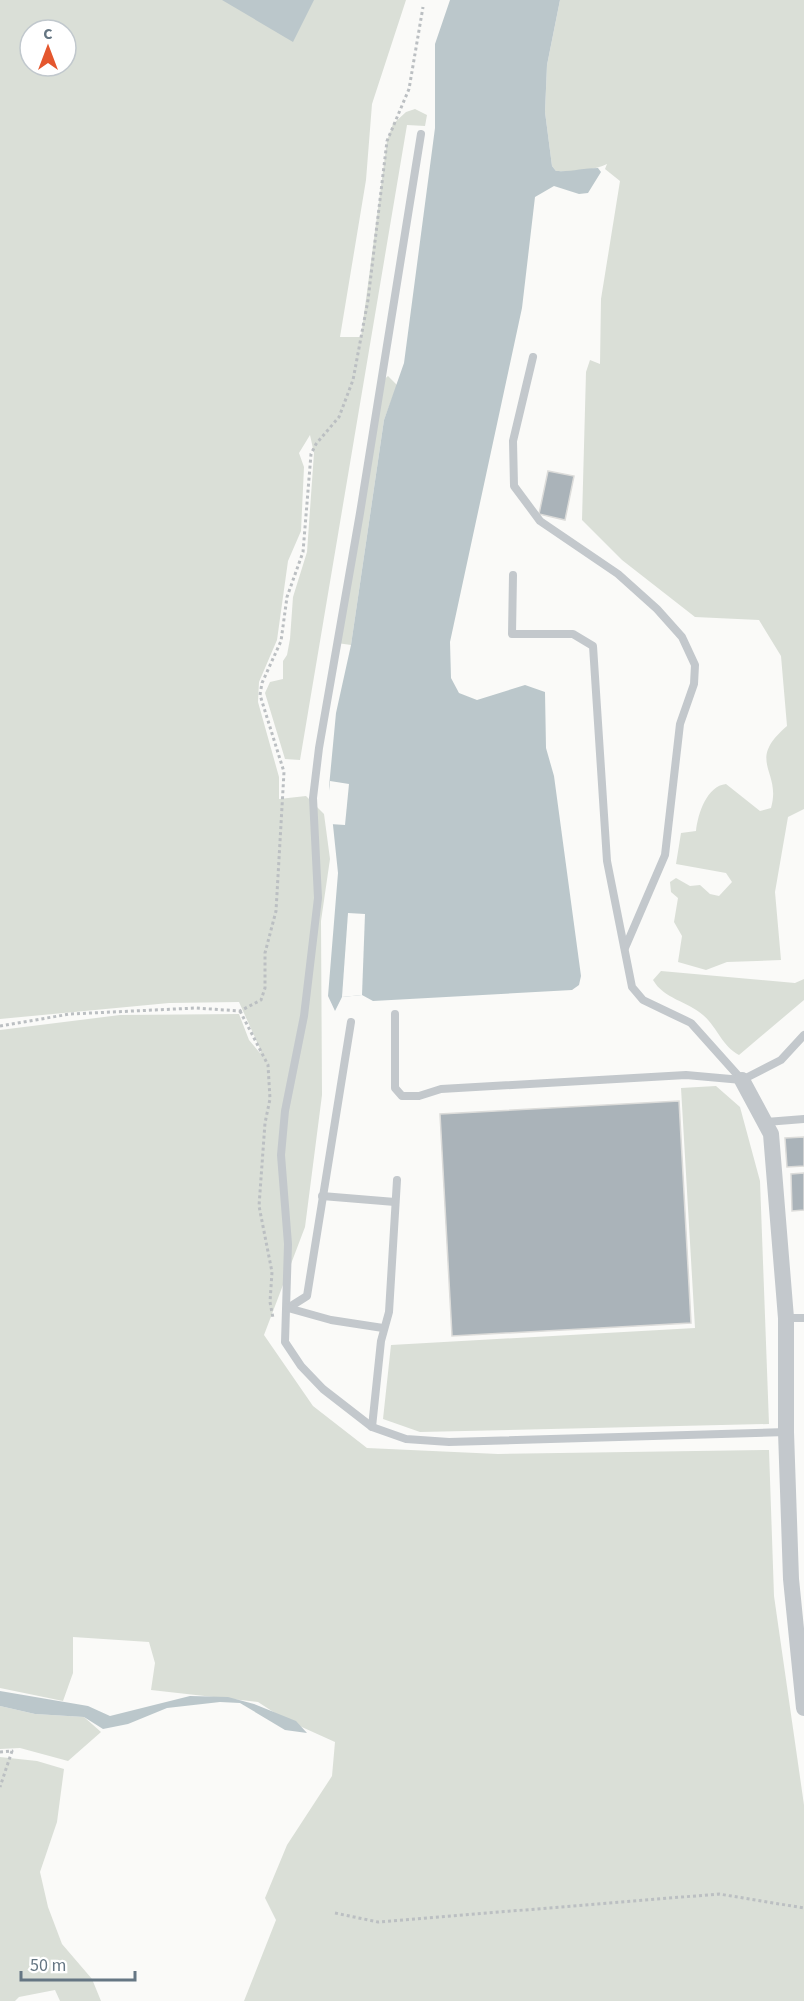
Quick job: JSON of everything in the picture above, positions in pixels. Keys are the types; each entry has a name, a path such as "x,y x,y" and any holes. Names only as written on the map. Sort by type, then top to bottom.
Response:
{"street":[{"path":"742,1080 771,1134 786,1318 786,1432 791,1579 804,1708"}],"lane":[{"path":"421,134 360,513 319,748 313,798 318,898 304,1016 285,1111 282,1155 288,1244 288,1308 285,1342 301,1366 323,1389 372,1427 406,1439 449,1442 786,1432"},
{"path":"533,357 513,441 514,486 540,521 618,574 657,609 682,637 695,665 694,684 680,724 665,855 625,948"},
{"path":"513,575 512,634 573,634 593,646 607,861 632,987 643,1000 691,1023 742,1080"},
{"path":"395,1014 395,1088 402,1096 419,1096 441,1089 686,1075 742,1080 781,1060 804,1035"},
{"path":"288,1308 308,1296 351,1022"},
{"path":"766,1122 804,1119"},
{"path":"372,1427 383,1328 389,1312 397,1180"},
{"path":"322,1196 395,1202"},
{"path":"288,1308 331,1320 383,1328"},
{"path":"786,1318 804,1318"}],"path":[{"path":"0,1026 70,1014 196,1008 240,1011 261,1000 265,987 265,953 276,911 284,772 262,700 262,683 281,641 287,597 303,552 311,454 316,444 339,417 353,380 368,300 387,141 409,89 423,7"},
{"path":"240,1011 268,1065 270,1099 265,1122 259,1206 272,1278 272,1313 285,1342"},
{"path":"0,1752 12,1752 0,1787"},
{"path":"335,1913 378,1922 719,1894 804,1908"}],"shaded area":[{"path":"0,0 406,0 372,104 366,180 340,337 361,337 387,141 393,124 406,112 415,109 427,115 425,126 407,125 300,760 285,759 265,693 270,682 283,679 283,661 287,655 290,639 293,597 307,552 314,453 310,435 299,453 304,467 301,531 288,561 277,640 259,682 258,702 279,777 279,799 306,796 324,814 330,859 321,921 322,1095 305,1227 264,1335 313,1406 367,1448 498,1454 769,1450 774,1596 804,1805 804,2001 244,2001 276,1920 265,1898 287,1845 332,1776 335,1742 284,1719 258,1702 151,1690 155,1663 149,1642 73,1637 73,1673 63,1701 0,1688 0,1030 120,1015 239,1014 249,1040 260,1053 239,1002 169,1003 0,1019"},
{"path":"222,0 314,0 293,42"},
{"path":"450,0 560,0 547,65 545,112 552,166 556,171 598,168 601,172 588,193 579,194 554,186 535,197 522,308 450,642 451,678 459,693 477,700 525,685 545,692 546,748 554,776 581,976 579,985 572,990 373,1001 362,995 342,997 335,1011 328,996 338,873 329,787 336,713 351,645 384,420 404,363 435,128 435,44"},
{"path":"560,0 804,0 804,809 788,817 775,892 781,960 727,962 706,970 678,962 682,936 674,922 678,898 671,892 670,882 676,878 690,886 700,885 710,894 719,896 732,882 726,873 676,864 681,833 696,831 701,809 709,795 719,786 726,784 760,811 771,808 772,784 766,758 768,749 775,738 787,726 781,656 759,620 695,617 622,560 582,520 586,372 590,360 600,364 601,299 620,181 605,169 607,164 588,170 569,171 556,171 552,166 545,112 547,65"},
{"path":"388,376 397,385 384,420 351,645 337,643 381,382"},
{"path":"661,971 795,983 804,979 804,1000 739,1055 728,1047 703,1015 663,992 653,980"},
{"path":"716,1086 740,1107 760,1181 769,1424 420,1432 383,1419 391,1345 695,1328 681,1088"},
{"path":"0,1691 88,1706 110,1716 190,1696 228,1697 254,1704 296,1721 307,1733 285,1730 240,1703 220,1702 167,1708 128,1724 103,1729 84,1717 35,1714 0,1706"},
{"path":"0,1706 35,1714 84,1717 101,1732 68,1761 20,1748 0,1749"},
{"path":"0,1757 37,1761 64,1769 57,1822 40,1872 48,1907 62,1944 92,1979 101,2001 60,2001 55,1990 19,1997 15,2001 0,2001"}],"pier":[{"path":"330,781 349,784 345,825 330,824 328,801"},
{"path":"348,913 365,914 362,995 342,997"}],"building":[{"path":"548,471 574,476 565,520 539,514"},
{"path":"679,1101 691,1323 452,1336 440,1114"},
{"path":"804,1137 804,1166 787,1167 785,1138"},
{"path":"804,1173 804,1210 792,1211 791,1174"}]}
